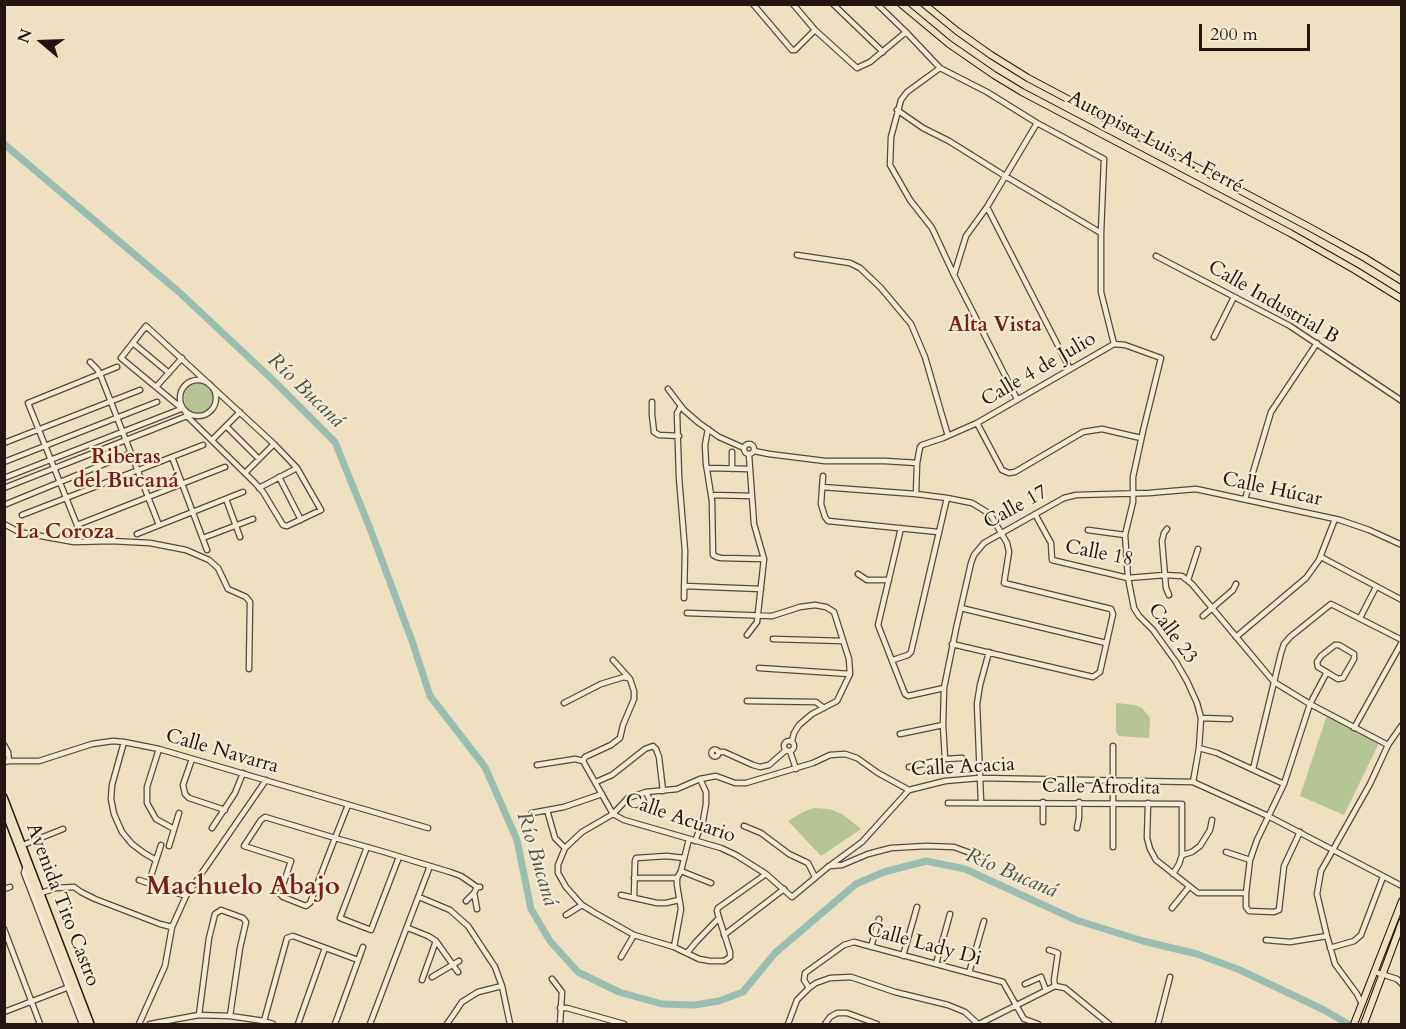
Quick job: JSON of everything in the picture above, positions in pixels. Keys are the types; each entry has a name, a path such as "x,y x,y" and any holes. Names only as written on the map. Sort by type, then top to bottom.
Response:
{"highway":[{"name":"Autopista Luis A. Ferré","path":"901,4 941,38 1022,92 1290,233 1401,299"},
{"name":"Autopista Luis A. Ferré","path":"924,4 991,55 1028,78 1309,227 1401,281"},
{"path":"1364,1024 1401,902"},
{"path":"1354,1024 1401,922"}],"main road":[{"name":"Avenida Tito Castro","path":"4,797 23,845 35,893"},
{"name":"Avenida Tito Castro","path":"4,810 72,985 91,1024"},
{"name":"Avenida Tito Castro","path":"72,985 84,1024"}],"street":[{"path":"793,4 815,30 857,68 870,62 906,32"},
{"path":"833,4 883,52"},
{"path":"877,4 940,68 987,92 1037,123 1104,159 1101,292 1114,344"},
{"path":"754,5 792,50 795,50 815,30"},
{"path":"940,68 903,96 897,110 889,161 891,169 910,200 932,228 1017,399"},
{"path":"897,110 916,124 949,141 1101,234"},
{"path":"954,275 966,236 987,207 1037,123"},
{"path":"987,207 1070,369"},
{"path":"797,255 850,263 860,268 904,315 919,340 948,436"},
{"name":"Calle Industrial B","path":"1156,256 1290,326 1401,401"},
{"path":"1214,337 1234,297"},
{"path":"146,326 182,358 297,468 321,510 287,526 283,525 259,488 213,440 185,412 121,358 146,326"},
{"path":"133,343 169,373"},
{"path":"1245,499 1271,412 1317,343"},
{"name":"Calle 4 de Julio","path":"917,463 922,445 977,423 1114,344 1125,345 1161,358 1133,477 1132,493"},
{"path":"156,387 182,358"},
{"path":"90,362 100,374 159,525"},
{"path":"117,367 28,403 77,525 225,467"},
{"path":"199,380 212,385 217,398 211,411 198,417 185,412 180,398 186,385 199,380"},
{"path":"668,389 681,406 699,423 744,448 749,454"},
{"path":"4,443 140,390"},
{"path":"4,462 157,402"},
{"path":"652,402 654,432 659,435 678,436"},
{"path":"681,406 678,413 678,436 685,551 684,598"},
{"path":"4,478 185,412"},
{"path":"4,488 125,440 185,412"},
{"path":"213,440 240,412"},
{"path":"977,423 1002,470 1010,473 1083,432 1102,429 1142,438"},
{"path":"226,426 259,459"},
{"path":"708,429 705,445 711,495 713,555 721,558 764,559"},
{"path":"245,473 274,444"},
{"path":"744,448 751,444 754,451"},
{"path":"22,515 202,445"},
{"path":"749,454 754,451 825,461 917,463 916,494"},
{"path":"732,452 732,469"},
{"path":"4,505 131,453"},
{"path":"747,635 757,622 764,559 754,524 749,454"},
{"path":"172,457 207,550"},
{"path":"259,488 297,468"},
{"path":"708,468 749,469"},
{"path":"823,476 821,504 828,521 938,532"},
{"path":"279,477 301,520"},
{"path":"822,487 916,494 972,503 990,514 1008,543 1010,552 1004,583 1111,609 1113,614 1100,672 1093,677 952,644"},
{"name":"Calle Húcar","path":"1132,493 1196,489 1335,519 1369,530 1401,545"},
{"path":"137,534 243,492"},
{"name":"Calle 17","path":"945,759 944,688 952,644 974,555 984,543 1001,532 1064,498 1076,495 1132,493"},
{"name":"Calle 23","path":"1132,493 1133,502 1125,535 1128,578 1134,608 1153,630 1182,672 1197,703 1201,718"},
{"path":"711,495 752,496"},
{"path":"893,660 911,652 947,498"},
{"path":"226,499 240,537"},
{"name":"Calle 18","path":"1035,514 1051,543 1052,560 1128,578 1177,574 1188,580"},
{"path":"203,538 253,519"},
{"path":"1236,637 1306,578 1321,557 1335,519"},
{"path":"4,524 19,532 74,542 150,543 186,550 208,560 218,568 228,589 246,597 250,602 249,669"},
{"path":"901,528 878,625 905,694 908,696 944,688"},
{"path":"1167,529 1162,541 1166,588 1169,595"},
{"path":"1088,530 1125,535"},
{"path":"1198,549 1188,580 1274,682 1310,704 1388,745"},
{"path":"1321,557 1401,600"},
{"path":"858,574 867,580 889,580"},
{"path":"1203,616 1233,590 1236,584"},
{"path":"684,586 761,589"},
{"path":"1360,618 1376,587"},
{"path":"1253,770 1284,644 1331,604 1401,641 1354,728"},
{"path":"687,613 758,617 772,616 800,607 815,605 826,607 834,612 849,659 850,674 837,701 812,714 800,726 794,733 792,741 795,746 793,749 769,765 760,766 718,752"},
{"path":"961,608 1107,643"},
{"path":"773,639 843,641"},
{"path":"1335,645 1354,654 1354,659 1343,678 1338,679 1327,672 1318,667 1317,662 1335,645"},
{"path":"981,802 977,704 989,652"},
{"path":"537,765 575,759 583,761 585,757 611,745 620,738 634,699 634,691 630,679 613,660"},
{"path":"759,668 850,674"},
{"path":"1300,832 1284,866 1279,910 1274,912 1249,911 1246,907 1246,893 1250,860 1284,784 1310,704 1327,672"},
{"path":"564,703 601,684 624,677 630,679"},
{"path":"747,701 816,702 824,708"},
{"path":"1193,782 1201,718 1230,719"},
{"path":"900,734 943,725"},
{"path":"1362,1005 1357,994 1335,964 1317,894 1321,871 1401,725"},
{"path":"792,741 787,741 784,747 796,769"},
{"path":"124,742 112,785 111,799 114,814 122,832 132,844 156,860"},
{"name":"Calle Navarra","path":"7,761 39,761 92,744 124,742 159,749 428,828"},
{"path":"4,745 8,752 7,761"},
{"path":"596,782 612,775 645,749 653,746 657,752 663,791"},
{"path":"1113,746 1113,847"},
{"path":"1199,748 1217,753 1284,784"},
{"path":"159,749 147,787 147,803 156,819 174,829"},
{"name":"Calle Acacia","path":"565,848 582,832 613,814 628,798 646,792 677,789 700,779 716,776 735,783 746,783 796,769 830,755 845,754 857,758 909,790 945,781 980,778 1193,782 1268,816 1401,886"},
{"path":"909,767 945,759 962,758"},
{"path":"192,759 183,785 185,794 189,798 225,810"},
{"name":"Calle Acuario","path":"583,761 613,814 624,820 721,848 766,874 792,897 815,877"},
{"path":"212,828 235,793 243,773"},
{"path":"695,841 703,821 706,804 706,792 700,779"},
{"path":"139,1024 165,966 172,927 186,896 266,780"},
{"path":"744,825 761,833 789,854 808,863 815,877 862,842 909,790"},
{"path":"646,792 653,807"},
{"path":"532,813 564,807 602,794"},
{"name":"Calle Afrodita","path":"948,802 1182,804 1182,855 1173,874"},
{"path":"1043,802 1043,822"},
{"path":"1077,828 1079,802"},
{"path":"1148,803 1148,838 1150,849 1156,860 1198,892 1246,893"},
{"path":"348,805 335,838 310,903 306,906 283,897 280,894 291,861 244,846 265,817 335,838 367,847 461,876 478,887 466,901"},
{"path":"548,810 555,838 565,848 558,865 558,873 566,888 582,905 634,935 674,947 705,960 728,959 730,952 718,908 766,874"},
{"path":"168,846 179,813"},
{"path":"1182,855 1200,846 1210,830 1212,820"},
{"path":"23,845 63,829"},
{"path":"674,947 681,909 677,878 681,871 688,838"},
{"path":"150,879 161,845"},
{"path":"367,847 340,918 371,930 399,857"},
{"path":"828,867 842,865 868,854 891,848 954,847 984,858"},
{"path":"1226,852 1250,860"},
{"path":"634,897 636,858 668,856 684,858"},
{"path":"370,1024 430,866"},
{"path":"681,871 711,883"},
{"path":"1330,948 1354,941 1362,935 1383,877"},
{"path":"634,878 677,878"},
{"path":"139,880 186,896"},
{"path":"4,1012 72,985 35,893 74,887 95,899 172,927"},
{"path":"1172,908 1189,887"},
{"path":"724,935 784,889"},
{"path":"474,893 477,909"},
{"path":"621,895 663,903 679,900"},
{"path":"419,897 450,910 468,926 495,967 502,986 508,1024"},
{"path":"566,915 582,905"},
{"path":"199,1015 209,938 215,914 221,910 243,918 246,922 230,1016"},
{"path":"903,956 915,910"},
{"path":"936,964 950,914"},
{"path":"687,953 719,918"},
{"path":"969,973 984,921"},
{"path":"871,947 877,922"},
{"path":"408,928 436,941 456,962 458,972"},
{"path":"4,929 40,1024"},
{"path":"621,957 634,935"},
{"path":"264,1021 287,939 293,936 358,960"},
{"path":"1266,940 1290,942 1327,936"},
{"path":"422,980 436,941"},
{"name":"Calle Lady Di","path":"809,988 804,980 805,973 844,945 854,942 1003,982 1024,1019 1038,1024"},
{"path":"335,1024 363,947"},
{"path":"298,1024 325,948"},
{"path":"1049,950 1058,953 1055,986"},
{"path":"432,977 456,962"},
{"path":"1378,973 1396,979 1401,984"},
{"path":"1396,979 1401,974"},
{"path":"788,1024 796,1000 809,988 830,978 851,977 895,992 948,1005 965,1012 978,1024 1055,986 1065,988 1109,1024"},
{"path":"1025,984 1041,977 1046,990"},
{"path":"1158,1024 1170,977"},
{"path":"552,979 562,992 560,1024"},
{"path":"447,1024 462,1002 478,992 502,986"},
{"path":"560,1008 624,1024"},
{"path":"825,1024 837,1013 847,1013 877,1024"},
{"path":"150,1024 199,1015 230,1016 273,1024"},
{"path":"599,1016 601,1024"}],"green space":[{"path":"199,383 210,387 214,398 210,409 199,413 188,409 184,398 188,387"},
{"path":"1116,703 1142,708 1150,718 1149,738 1119,736 1116,732"},
{"path":"1327,715 1379,743 1344,815 1300,796"},
{"path":"814,808 829,809 842,814 861,829 821,856 788,821"}],"waterway":[{"name":"Río Bucaná","path":"4,144 179,292 335,442 371,531 430,696 485,767 517,840 531,909 550,941 578,972 619,992 662,1004 695,1005 719,1001 743,992 775,953 856,884 884,872 926,861 965,869 1076,920 1143,941 1197,954 1240,970 1348,1024"}],"district":[{"name":"Alta Vista","path":"995,326"},
{"name":"Riberas del Bucaná","path":"126,470"},
{"name":"La Coroza","path":"65,533"},
{"name":"Machuelo Abajo","path":"243,888"}]}
